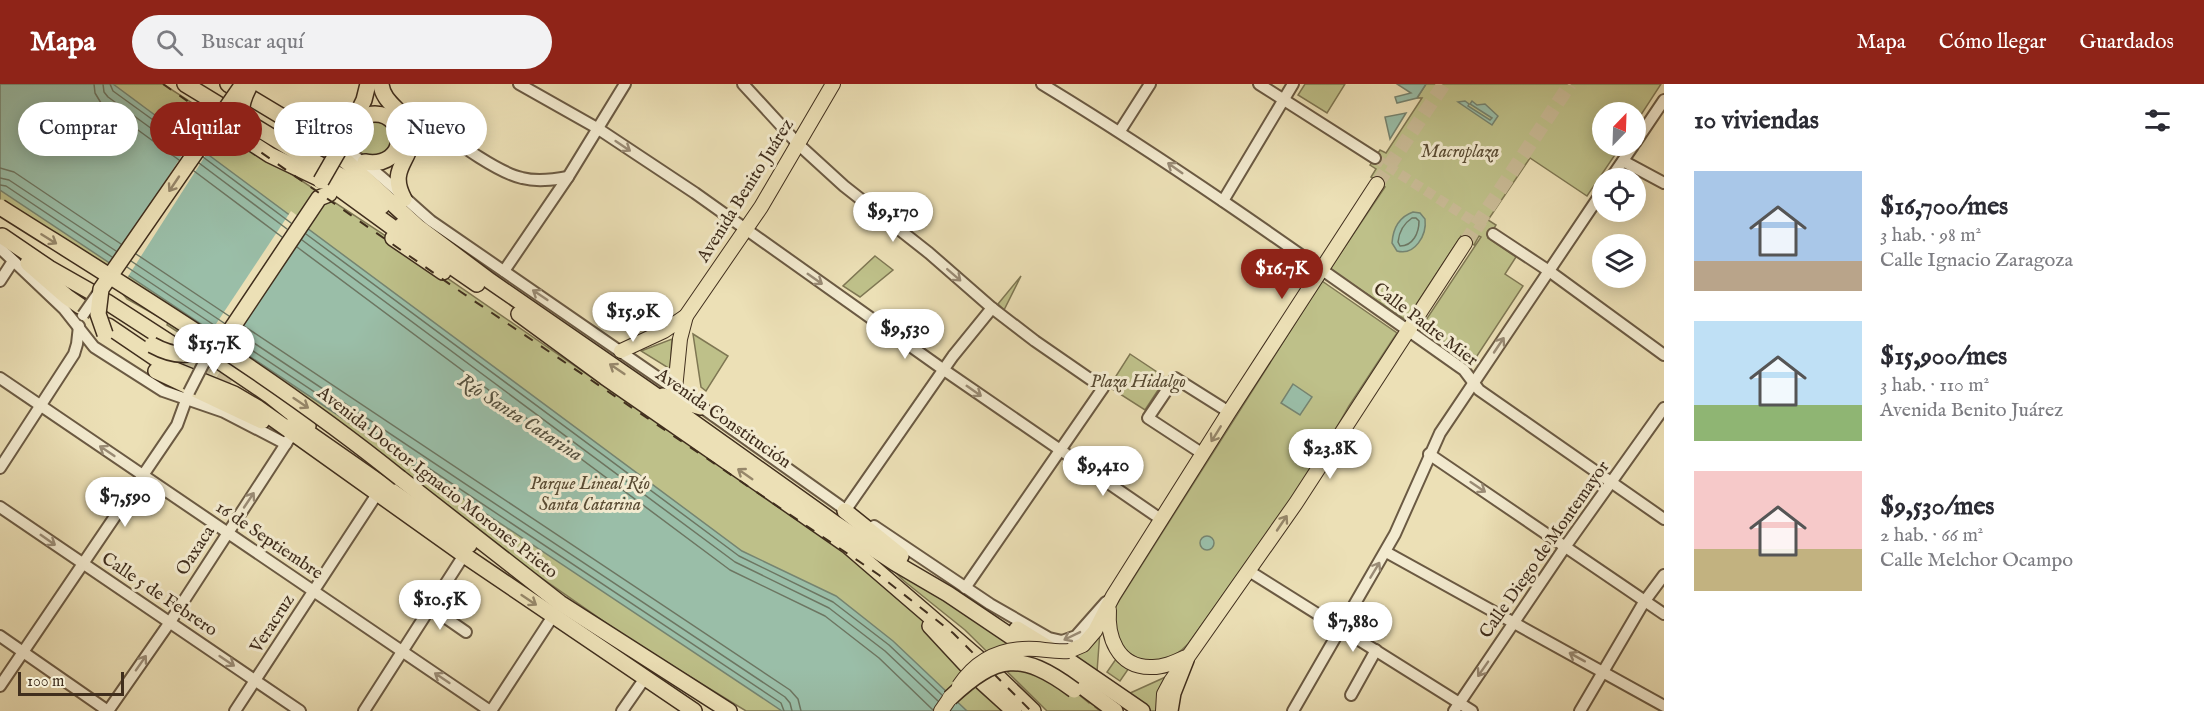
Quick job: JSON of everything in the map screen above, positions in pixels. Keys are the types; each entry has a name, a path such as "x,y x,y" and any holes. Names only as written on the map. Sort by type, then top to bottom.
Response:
{"highway":[{"name":"Avenida Constitución","path":"185,84 295,152 352,182 435,255 605,377 847,545 977,657 1033,711"},
{"name":"Avenida Constitución","path":"228,84 274,112"},
{"path":"356,102 360,84"},
{"path":"363,102 369,84"},
{"path":"381,84 386,99 403,116 411,132 410,147 397,176 399,190 404,199"},
{"path":"247,85 240,116 245,134 253,144 270,155 338,187 412,242 435,255"},
{"path":"97,309 247,85"},
{"path":"365,162 381,163 394,154 398,144 398,130 391,119 374,115"},
{"path":"213,355 320,191 337,156"},
{"name":"Avenida Constitución","path":"339,156 418,227 539,316 836,524 895,563 948,594"},
{"path":"320,191 451,277 494,296"},
{"name":"Avenida Doctor Ignacio Morones Prieto","path":"0,207 224,351 352,439 468,545 553,616 694,711"},
{"path":"0,236 29,264 152,345 170,354 182,356 198,352 213,355 269,395 325,442"},
{"path":"0,236 68,279 97,309 114,344 158,372 246,413 288,441 305,443"},
{"path":"97,309 175,346"},
{"name":"Avenida Doctor Ignacio Morones Prieto","path":"97,309 170,368 234,394 258,408 377,494 535,585 729,711"},
{"path":"539,316 605,377"},
{"path":"231,382 325,442 468,545"},
{"path":"652,393 701,407"},
{"path":"845,511 948,594 1036,641 1121,706 1142,711"},
{"path":"847,545 921,617 982,682 1014,711"},
{"path":"1170,711 1173,693 1187,658"},
{"path":"946,705 983,670 997,664 1011,663 1039,667 1102,711"},
{"path":"645,678 708,711"}],"main road":[{"name":"Avenida Benito Juárez","path":"675,389 680,339 686,316 745,230 833,84"},
{"path":"946,705 969,672 996,654 1025,649 1069,651 1083,645 1092,637 1111,600 1229,412 1377,184"},
{"path":"1163,711 1162,704 1167,686 1317,470 1465,243"},
{"name":"Avenida Benito Juárez","path":"621,351 664,331 686,316"},
{"path":"1111,600 1108,624 1112,642 1126,658 1137,665 1150,668 1187,658"}],"street":[{"path":"519,84 597,128 695,193 944,370 1162,520"},
{"path":"504,271 568,177 625,84"},
{"path":"743,84 798,144 844,186 929,253 992,308 1103,388 965,588"},
{"name":"Calle Padre Mier","path":"1042,84 1120,131 1321,269 1464,370 1479,390 1664,519"},
{"path":"1120,131 1150,84"},
{"path":"1259,84 1375,158"},
{"path":"1223,201 1293,84"},
{"path":"1646,126 1664,100"},
{"path":"354,156 365,162 404,199 431,220 701,407 845,511 866,520 965,588 1042,635 1062,640 1068,639 1081,632 1111,600"},
{"path":"480,156 520,178 545,180 568,177"},
{"path":"1618,168 1626,156"},
{"path":"1623,161 1664,183"},
{"path":"1293,711 1386,552 1440,433 1592,207"},
{"path":"1493,234 1549,271 1664,355"},
{"path":"0,236 13,261 64,309 94,347 163,391 188,395 288,441"},
{"path":"0,281 13,261"},
{"path":"845,511 944,370 992,308"},
{"path":"0,468 74,354 78,327 97,309"},
{"path":"0,686 177,425 188,395 213,355"},
{"name":"16 de Septiembre","path":"0,378 491,711"},
{"path":"1203,454 1148,418 1174,378 1229,412"},
{"name":"Calle Diego de Montemayor","path":"1457,707 1664,408"},
{"name":"Oaxaca","path":"108,711 170,622 288,441"},
{"path":"1429,454 1664,614"},
{"name":"Veracruz","path":"235,711 377,494"},
{"name":"Calle 5 de Febrero","path":"0,507 300,711"},
{"path":"364,711 468,545"},
{"path":"1386,552 1664,706"},
{"path":"1249,571 1376,650 1457,707 1472,711"},
{"path":"1580,711 1644,602 1664,575"},
{"path":"430,607 466,632"},
{"path":"491,711 553,616"},
{"path":"0,636 108,711"},
{"path":"1351,695 1376,650"},
{"path":"622,711 645,678"}],"green space":[{"name":"Río Santa Catarina","path":"0,84 163,84 191,102 150,102 150,156 260,156 273,162 389,238 861,563 900,596 1020,711 746,711 635,643 264,385 179,329 178,332 167,325 168,322 127,299 122,293 0,208"},
{"path":"1305,84 1345,84 1327,113 1298,95"},
{"name":"Macroplaza","path":"1426,84 1661,84 1646,107 1646,102 1592,102 1592,156 1614,156 1606,168 1592,168 1592,189 1587,196 1530,158 1488,220 1496,225 1488,238 1516,257 1505,274 1523,286 1473,362 1422,326 1481,237 1479,236 1474,245 1461,236 1406,320 1330,269 1385,187 1371,177 1376,169 1370,165 1380,150 1386,153 1422,98 1417,98"},
{"path":"378,117 386,125 386,153 374,156 374,119"},
{"path":"875,256 893,270 860,297 843,286"},
{"path":"1021,276 1004,310 998,304"},
{"path":"1322,281 1397,333 1349,406 1311,472 1188,644 1175,655 1161,660 1148,661 1136,657 1125,649 1118,638 1114,624 1115,607"},
{"path":"693,334 728,356 706,391 701,387"},
{"path":"672,339 670,369 641,351"},
{"name":"Plaza Hidalgo","path":"1130,354 1166,378 1145,410 1109,387"},
{"path":"880,557 1012,640 1089,703 1097,699 1095,707 1100,711 1047,711 965,630 904,581"},
{"path":"1100,631 1097,672 1071,654"},
{"path":"1116,659 1129,668 1120,681 1107,672"},
{"path":"1170,675 1158,711 1150,711 1128,694"}],"water":[{"name":"Río Santa Catarina","path":"0,84 113,84 137,102 18,102 18,156 138,156 138,103 150,111 150,156 210,156 742,551 836,596 893,641 967,711 782,711 0,190"},
{"path":"1397,84 1426,84 1417,98 1397,103 1395,97 1411,93"},
{"path":"1465,101 1469,104 1468,106 1490,120 1492,118 1470,104 1472,101 1477,105 1485,104 1498,116 1492,125 1458,102"},
{"path":"1406,113 1390,139 1385,117"},
{"path":"1413,212 1420,213 1425,219 1422,237 1409,250 1397,251 1392,243 1395,228 1400,220"},
{"path":"1293,384 1312,397 1300,415 1281,403"},
{"path":"1204,536 1210,536 1214,543 1210,550 1204,550 1200,546 1200,540"}],"pier":[{"path":"181,156 205,156 127,278 110,267"},
{"path":"291,211 307,223 226,344 210,333"}],"tunnel":[{"path":"1377,184 1444,84"},
{"path":"1465,243 1570,84"},
{"path":"1375,158 1493,234"},
{"path":"180,349 231,382"}],"railway":[{"path":"163,84 461,292 879,575 953,633 1031,711"}],"park label":[{"name":"Parque Lineal Río Santa Catarina","path":"590,494"}]}
